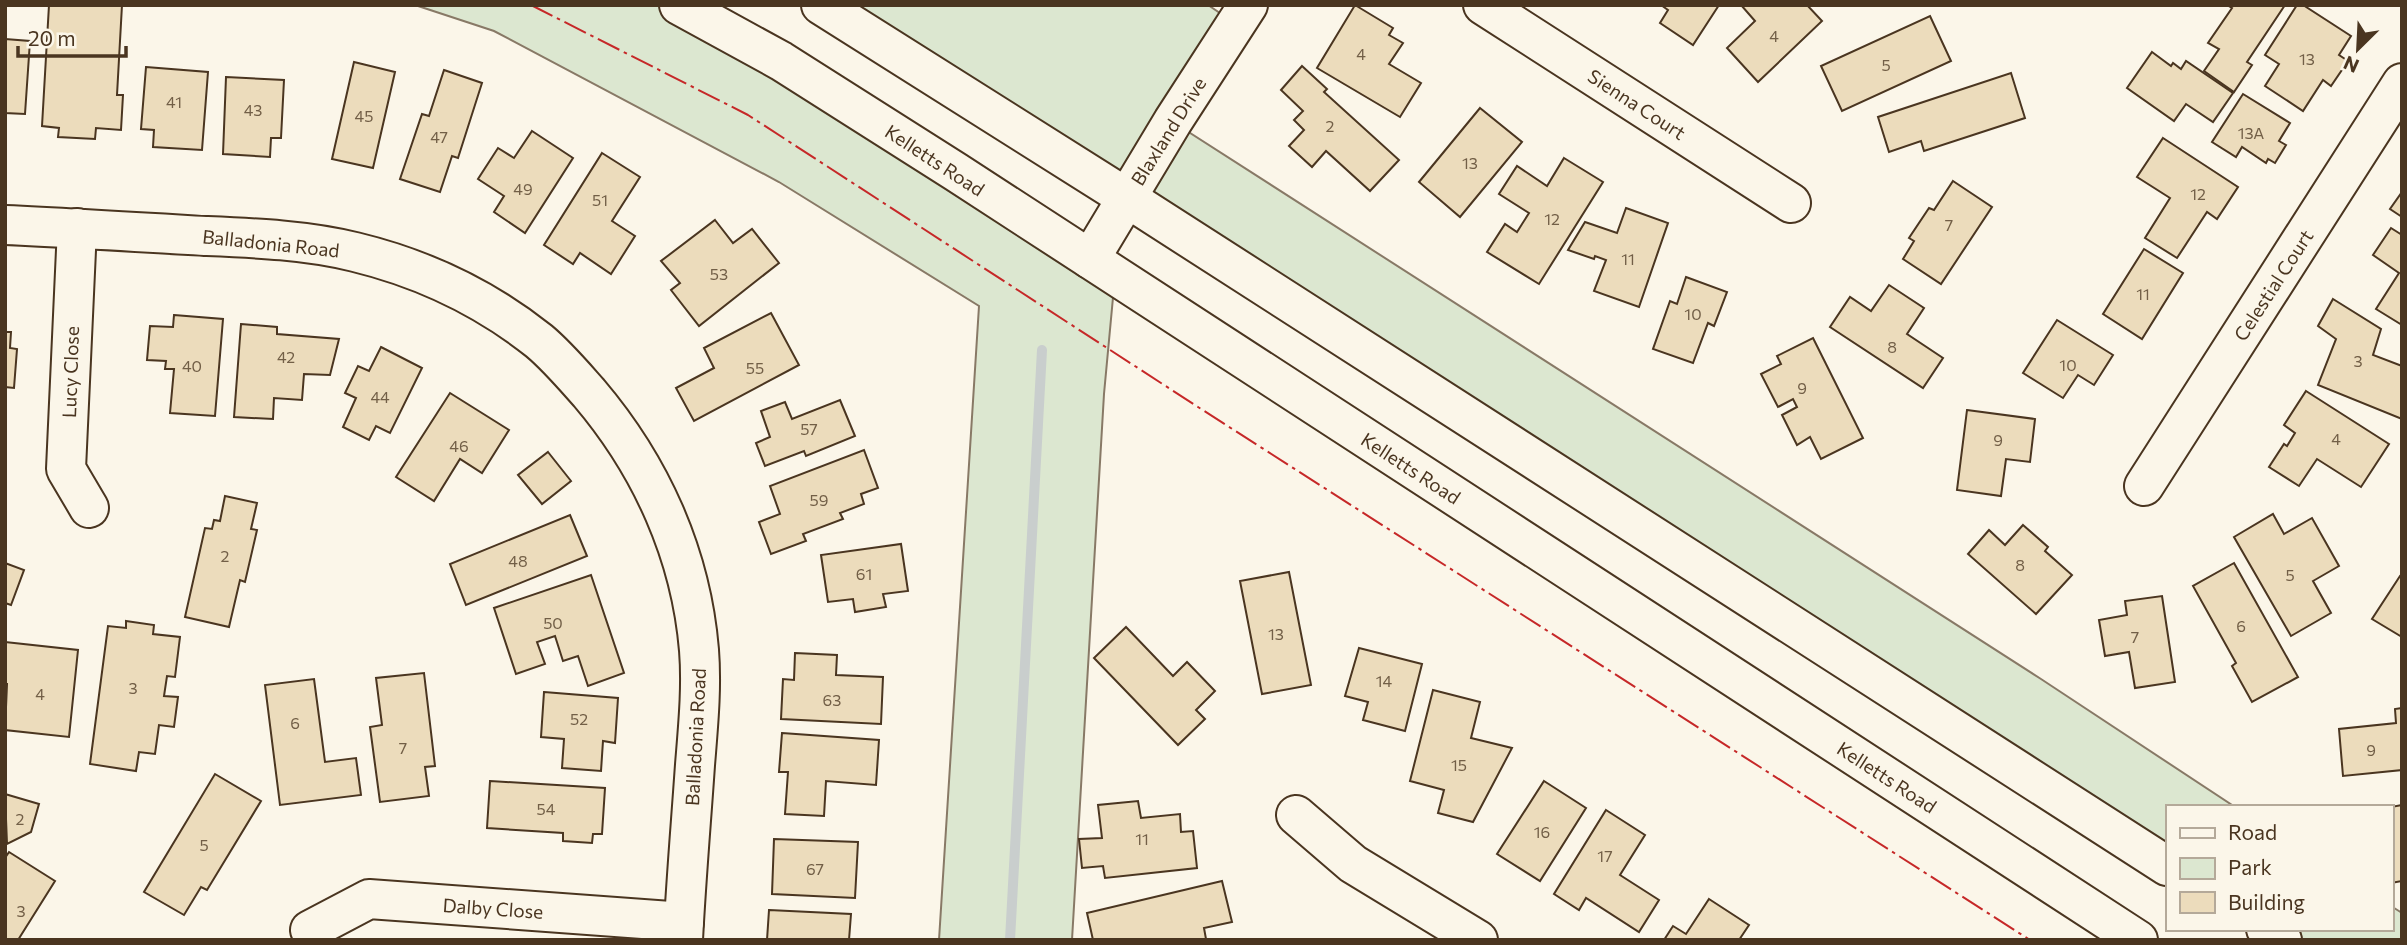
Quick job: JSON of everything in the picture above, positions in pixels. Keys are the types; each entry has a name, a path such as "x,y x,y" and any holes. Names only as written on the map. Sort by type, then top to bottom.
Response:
{"main road":[{"name":"Kelletts Road","path":"679,5 781,61 1090,259 2138,940"},
{"path":"821,5 2166,865"},
{"name":"Blaxland Drive","path":"1090,259 1248,5"},
{"name":"Sienna Court","path":"1483,5 1791,203"},
{"name":"Celestial Court","path":"2144,486 2402,83"},
{"name":"Balladonia Road","path":"5,225 293,242 352,251 405,266 453,287 497,312 540,342 571,372 622,434 642,466 675,537 692,604 699,650 700,694 683,931"},
{"name":"Lucy Close","path":"76,228 66,469 89,508"},
{"path":"1296,815 1353,864 1478,940"},
{"name":"Dalby Close","path":"310,930 369,899 683,931"}],"green space":[{"path":"415,5 679,5 1115,276 1104,394 1072,940 939,940 979,306 779,182 494,31"},
{"path":"821,5 1208,5 1236,24 1173,122 2041,679 2232,805 2166,805 2166,865"},
{"path":"2393,907 2402,913 2402,940 2282,940 2269,931 2393,931"}],"building":[{"path":"49,5 122,5 117,95 123,95 121,130 96,128 95,139 58,137 59,128 42,126"},
{"path":"1355,5 1393,28 1389,35 1403,43 1389,64 1421,83 1400,117 1317,68"},
{"path":"1661,5 1719,5 1693,45 1660,23 1668,10"},
{"path":"1741,5 1807,5 1822,21 1758,82 1727,48 1755,21"},
{"path":"2227,5 2285,5 2247,62 2252,65 2234,92 2204,71 2219,49 2208,43 2232,8"},
{"path":"2297,5 2303,5 2351,36 2339,55 2348,61 2331,86 2323,80 2303,111 2265,86 2279,64 2265,55"},
{"path":"1930,16 1951,61 1842,111 1821,66"},
{"path":"5,39 30,41 25,114 5,113"},
{"path":"2152,52 2171,66 2173,63 2181,69 2186,61 2233,93 2213,122 2186,104 2174,121 2127,88"},
{"path":"354,62 395,72 373,168 332,159"},
{"path":"1302,66 1327,89 1324,92 1399,160 1370,191 1326,151 1312,167 1289,146 1304,130 1294,120 1303,111 1281,90"},
{"path":"146,67 208,72 202,150 153,147 154,130 141,129"},
{"path":"444,70 482,83 458,158 452,156 440,192 400,179 422,114 429,116"},
{"path":"2011,73 2025,118 1924,151 1921,141 1889,152 1878,117"},
{"path":"226,77 284,80 281,138 271,138 270,157 223,154"},
{"path":"2243,94 2290,123 2279,141 2286,145 2275,163 2268,159 2266,163 2242,147 2236,157 2212,142"},
{"path":"1480,108 1522,142 1460,217 1419,182"},
{"path":"532,131 573,158 525,233 494,212 504,196 478,179 498,148 514,158"},
{"path":"2163,138 2238,187 2217,219 2207,212 2177,258 2145,238 2170,198 2137,177"},
{"path":"602,153 640,177 612,221 635,236 611,274 580,253 573,264 544,245"},
{"path":"1564,158 1603,182 1539,284 1487,252 1505,224 1517,232 1529,213 1499,194 1517,166 1547,186"},
{"path":"1953,181 1992,207 1941,284 1903,259 1914,241 1909,238 1929,208 1934,210"},
{"path":"2402,192 2402,217 2390,209"},
{"path":"1626,208 1668,223 1639,307 1594,291 1606,260 1568,250 1585,222 1617,233"},
{"path":"715,220 733,243 752,229 779,263 699,326 671,290 680,283 661,261"},
{"path":"2391,228 2402,235 2402,325 2376,309 2399,273 2373,255"},
{"path":"2144,249 2183,273 2142,339 2103,314"},
{"path":"1686,277 1727,292 1714,326 1708,323 1693,363 1653,349 1670,301 1677,304"},
{"path":"1889,285 1924,308 1907,334 1943,358 1923,388 1830,327 1850,297 1871,311"},
{"path":"2333,299 2381,329 2373,355 2402,366 2402,419 2318,385 2336,339 2318,326"},
{"path":"771,313 799,365 694,421 676,388 714,368 704,348"},
{"path":"174,315 223,319 215,416 170,413 174,369 165,369 166,361 147,360 150,326 173,327"},
{"path":"2057,320 2113,355 2094,385 2078,375 2063,398 2023,373"},
{"path":"241,324 277,327 277,334 339,339 330,375 304,374 302,400 274,398 273,419 234,417"},
{"path":"5,332 11,332 10,348 17,349 14,388 5,387"},
{"path":"1813,338 1863,438 1821,459 1810,437 1797,445 1782,415 1797,407 1793,399 1778,407 1761,374 1781,364 1777,356"},
{"path":"381,347 422,368 390,433 376,426 369,440 343,427 356,398 345,393 358,366 369,371"},
{"path":"2306,391 2389,444 2361,487 2317,459 2299,486 2269,467 2295,433 2284,425"},
{"path":"450,393 509,430 482,473 460,459 434,501 396,477"},
{"path":"840,400 855,436 806,456 804,451 765,466 756,443 770,437 761,411 785,402 792,419"},
{"path":"1967,410 2035,419 2030,462 2006,459 2001,496 1957,490"},
{"path":"864,450 878,488 861,494 864,504 840,513 843,519 803,534 806,541 771,554 759,522 780,514 770,486"},
{"path":"548,452 571,481 542,504 518,475"},
{"path":"225,496 257,503 251,529 257,530 245,582 240,580 229,627 185,617 205,528 212,529 214,520 220,521"},
{"path":"2273,514 2284,534 2312,518 2339,566 2313,581 2331,613 2291,636 2234,537"},
{"path":"570,515 587,556 466,605 450,564"},
{"path":"2023,525 2048,547 2045,551 2072,575 2036,614 1968,554 1989,530 2005,545"},
{"path":"901,544 908,591 883,594 886,607 855,612 853,599 828,602 821,555"},
{"path":"5,563 24,570 11,605 5,603"},
{"path":"2234,563 2298,677 2252,702 2232,666 2236,663 2193,586"},
{"path":"1289,572 1311,685 1262,694 1240,581"},
{"path":"591,575 624,673 588,686 578,656 563,661 555,636 537,642 545,664 516,674 494,608"},
{"path":"2400,576 2402,577 2402,637 2372,619"},
{"path":"2162,596 2175,682 2135,688 2129,652 2105,656 2099,620 2127,615 2125,601"},
{"path":"126,621 154,625 153,634 180,637 175,677 167,676 164,696 178,697 174,727 159,725 155,754 139,752 136,771 90,764 108,626 126,628"},
{"path":"1126,627 1173,676 1187,662 1215,691 1196,710 1205,719 1178,745 1094,658"},
{"path":"5,642 78,650 69,737 5,730"},
{"path":"1359,648 1422,664 1405,731 1363,720 1368,702 1345,696"},
{"path":"795,653 837,655 836,675 883,677 881,724 781,719 783,679 794,680"},
{"path":"424,673 435,766 425,767 429,796 380,802 370,727 382,725 376,678"},
{"path":"314,679 325,762 356,758 361,795 280,805 265,685"},
{"path":"1433,690 1480,702 1471,738 1512,748 1473,822 1438,813 1444,790 1410,781"},
{"path":"544,692 618,698 615,743 603,741 601,771 562,768 564,739 541,737"},
{"path":"2402,708 2402,770 2343,776 2339,729 2396,723 2395,709"},
{"path":"782,733 879,740 876,785 826,781 824,816 785,814 788,772 779,772"},
{"path":"215,774 261,801 207,890 201,887 184,915 144,892"},
{"path":"490,781 605,788 602,834 593,834 592,843 563,841 563,833 487,828"},
{"path":"1544,781 1586,808 1540,881 1497,854"},
{"path":"5,794 39,804 31,832 7,844"},
{"path":"1138,801 1141,818 1180,814 1181,832 1193,831 1197,868 1105,878 1103,866 1082,868 1079,839 1102,838 1098,805"},
{"path":"2402,805 2402,881 2393,883 2393,807"},
{"path":"1606,810 1645,835 1620,875 1659,900 1639,932 1586,898 1579,910 1554,894"},
{"path":"774,839 858,842 855,898 772,894"},
{"path":"9,852 55,881 18,940 5,940 5,858"},
{"path":"1222,881 1232,922 1204,928 1206,939 1093,940 1087,913"},
{"path":"1709,899 1749,925 1739,940 1664,940 1673,926 1686,934"},
{"path":"769,910 851,914 849,940 767,940"}],"waterway":[{"path":"1010,940 1042,350"}],"power":[{"path":"531,5 748,115 2030,940"}]}
